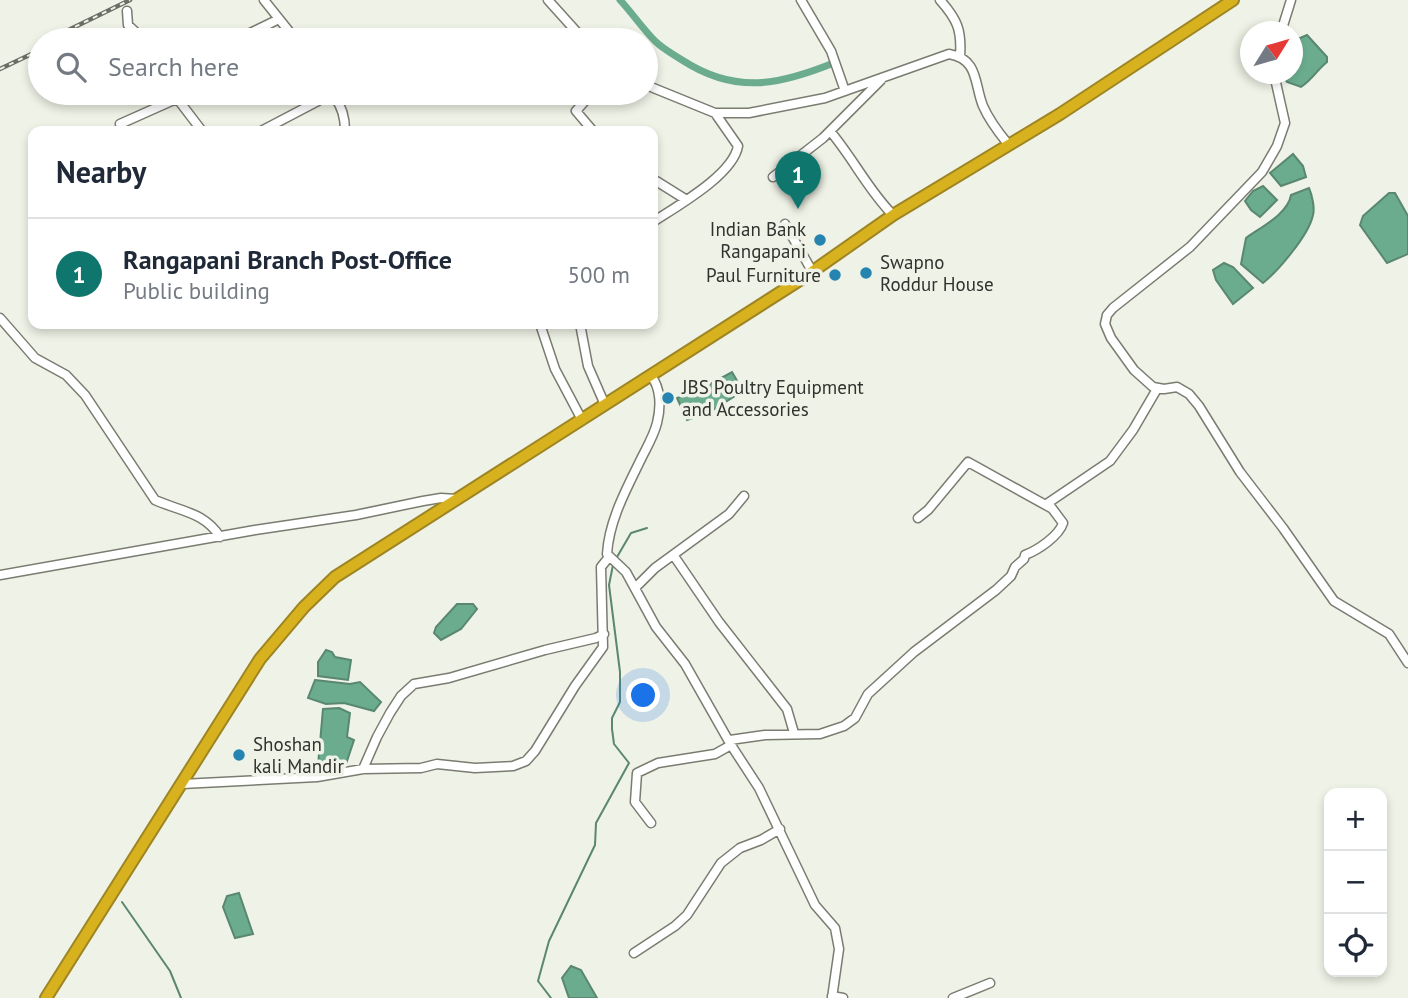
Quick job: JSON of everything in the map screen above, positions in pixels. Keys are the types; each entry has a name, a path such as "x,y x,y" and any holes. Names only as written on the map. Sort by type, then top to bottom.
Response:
{"highway":[{"path":"46,998 260,659 304,607 335,578 651,376 894,215 1060,114 1233,0"}],"street":[{"path":"264,0 286,28"},
{"path":"548,0 573,28"},
{"path":"801,0 831,51 845,91"},
{"path":"940,0 951,13 960,32 960,56"},
{"path":"1284,21 1291,0"},
{"path":"127,11 128,25 131,28"},
{"path":"261,28 279,19"},
{"path":"658,90 715,113 748,113 825,98 949,54 960,56 969,64 979,85 982,105 1008,144"},
{"path":"773,177 830,131 883,78"},
{"path":"1276,84 1285,123 1262,172 1204,234 1107,315 1107,330 1115,346 1134,370 1157,389 1177,387 1189,394 1240,472 1334,601 1389,634 1408,663"},
{"path":"120,124 157,105"},
{"path":"182,105 198,126"},
{"path":"270,126 306,105"},
{"path":"340,105 344,126"},
{"path":"581,105 576,111 589,126"},
{"path":"658,218 721,173 737,154 738,146 715,113"},
{"path":"830,131 866,183 894,215"},
{"path":"658,182 685,199"},
{"path":"785,224 812,271"},
{"path":"0,318 35,358 66,375 85,395 155,500 167,506 190,511 207,522 220,537"},
{"path":"542,329 555,369 582,420"},
{"path":"581,329 588,366 605,405"},
{"path":"651,376 657,383 659,393 658,422 622,497 607,554 636,587 656,627 685,664 759,788 815,905 837,931 839,949 832,997 843,998"},
{"path":"650,824 635,802 637,772 659,763 715,754 730,742 794,733 829,732 855,718 868,694 888,675 996,590 1011,576 1025,555 1039,548 1062,529 1063,523 1048,503 1110,461 1133,430 1157,389"},
{"path":"918,518 928,510 968,462 1051,508"},
{"path":"636,587 684,545 729,514 744,496"},
{"path":"0,575 432,500 460,499"},
{"path":"674,555 719,622 787,709 794,733"},
{"path":"182,784 317,777 363,769 421,768 437,764 451,767 513,766 526,761 603,648 601,567 609,558"},
{"path":"363,769 390,713 401,696 414,684 467,673 604,634"},
{"path":"634,953 687,915 728,856 780,829"},
{"path":"954,998 990,983"}],"shaded area":[{"path":"1307,35 1327,57 1327,62 1301,87 1293,84 1303,84 1303,37"},
{"path":"1293,154 1303,166 1306,177 1281,186 1270,173"},
{"path":"1263,186 1277,200 1260,217 1245,201 1253,191"},
{"path":"1309,188 1314,209 1306,232 1277,270 1263,283 1241,264 1246,238 1279,214 1291,195"},
{"path":"1389,193 1395,193 1408,216 1408,254 1387,263 1360,225 1363,216"},
{"path":"1224,263 1233,267 1253,288 1233,304 1216,280 1213,270"},
{"path":"732,372 743,391 708,413 687,420 677,398 701,389"},
{"path":"457,604 473,604 477,609 461,629 441,640 434,633 436,627"},
{"path":"326,650 332,652 335,657 351,660 348,680 318,676 318,662"},
{"path":"315,680 350,684 360,682 381,702 374,711 344,703 326,704 308,698"},
{"path":"339,708 350,713 347,737 354,740 346,764 318,765 323,709"},
{"path":"239,893 253,934 235,938 223,907 227,896"},
{"path":"571,966 581,970 597,998 569,998 562,978"}],"waterway":[{"path":"620,0 644,28"},
{"path":"658,43 702,71 740,82 777,81 836,62"},
{"path":"617,557 631,533 647,528"},
{"path":"551,998 538,981 549,941 595,845 596,823 629,763 614,744 612,729 612,718 620,702 620,672 609,585 613,565"},
{"path":"122,902 170,971 181,998"}],"railway":[{"path":"73,28 130,0"},
{"path":"0,69 28,56"}],"place":[{"name":"Rangapani Branch Post-Office","path":"798,209"},
{"name":"Indian Bank Rangapani","path":"820,240"},
{"name":"Swapno Roddur House","path":"866,273"},
{"name":"Paul Furniture","path":"835,275"},
{"name":"JBS Poultry Equipment and Accessories","path":"668,398"},
{"name":"Shoshan kali Mandir","path":"239,755"}]}
